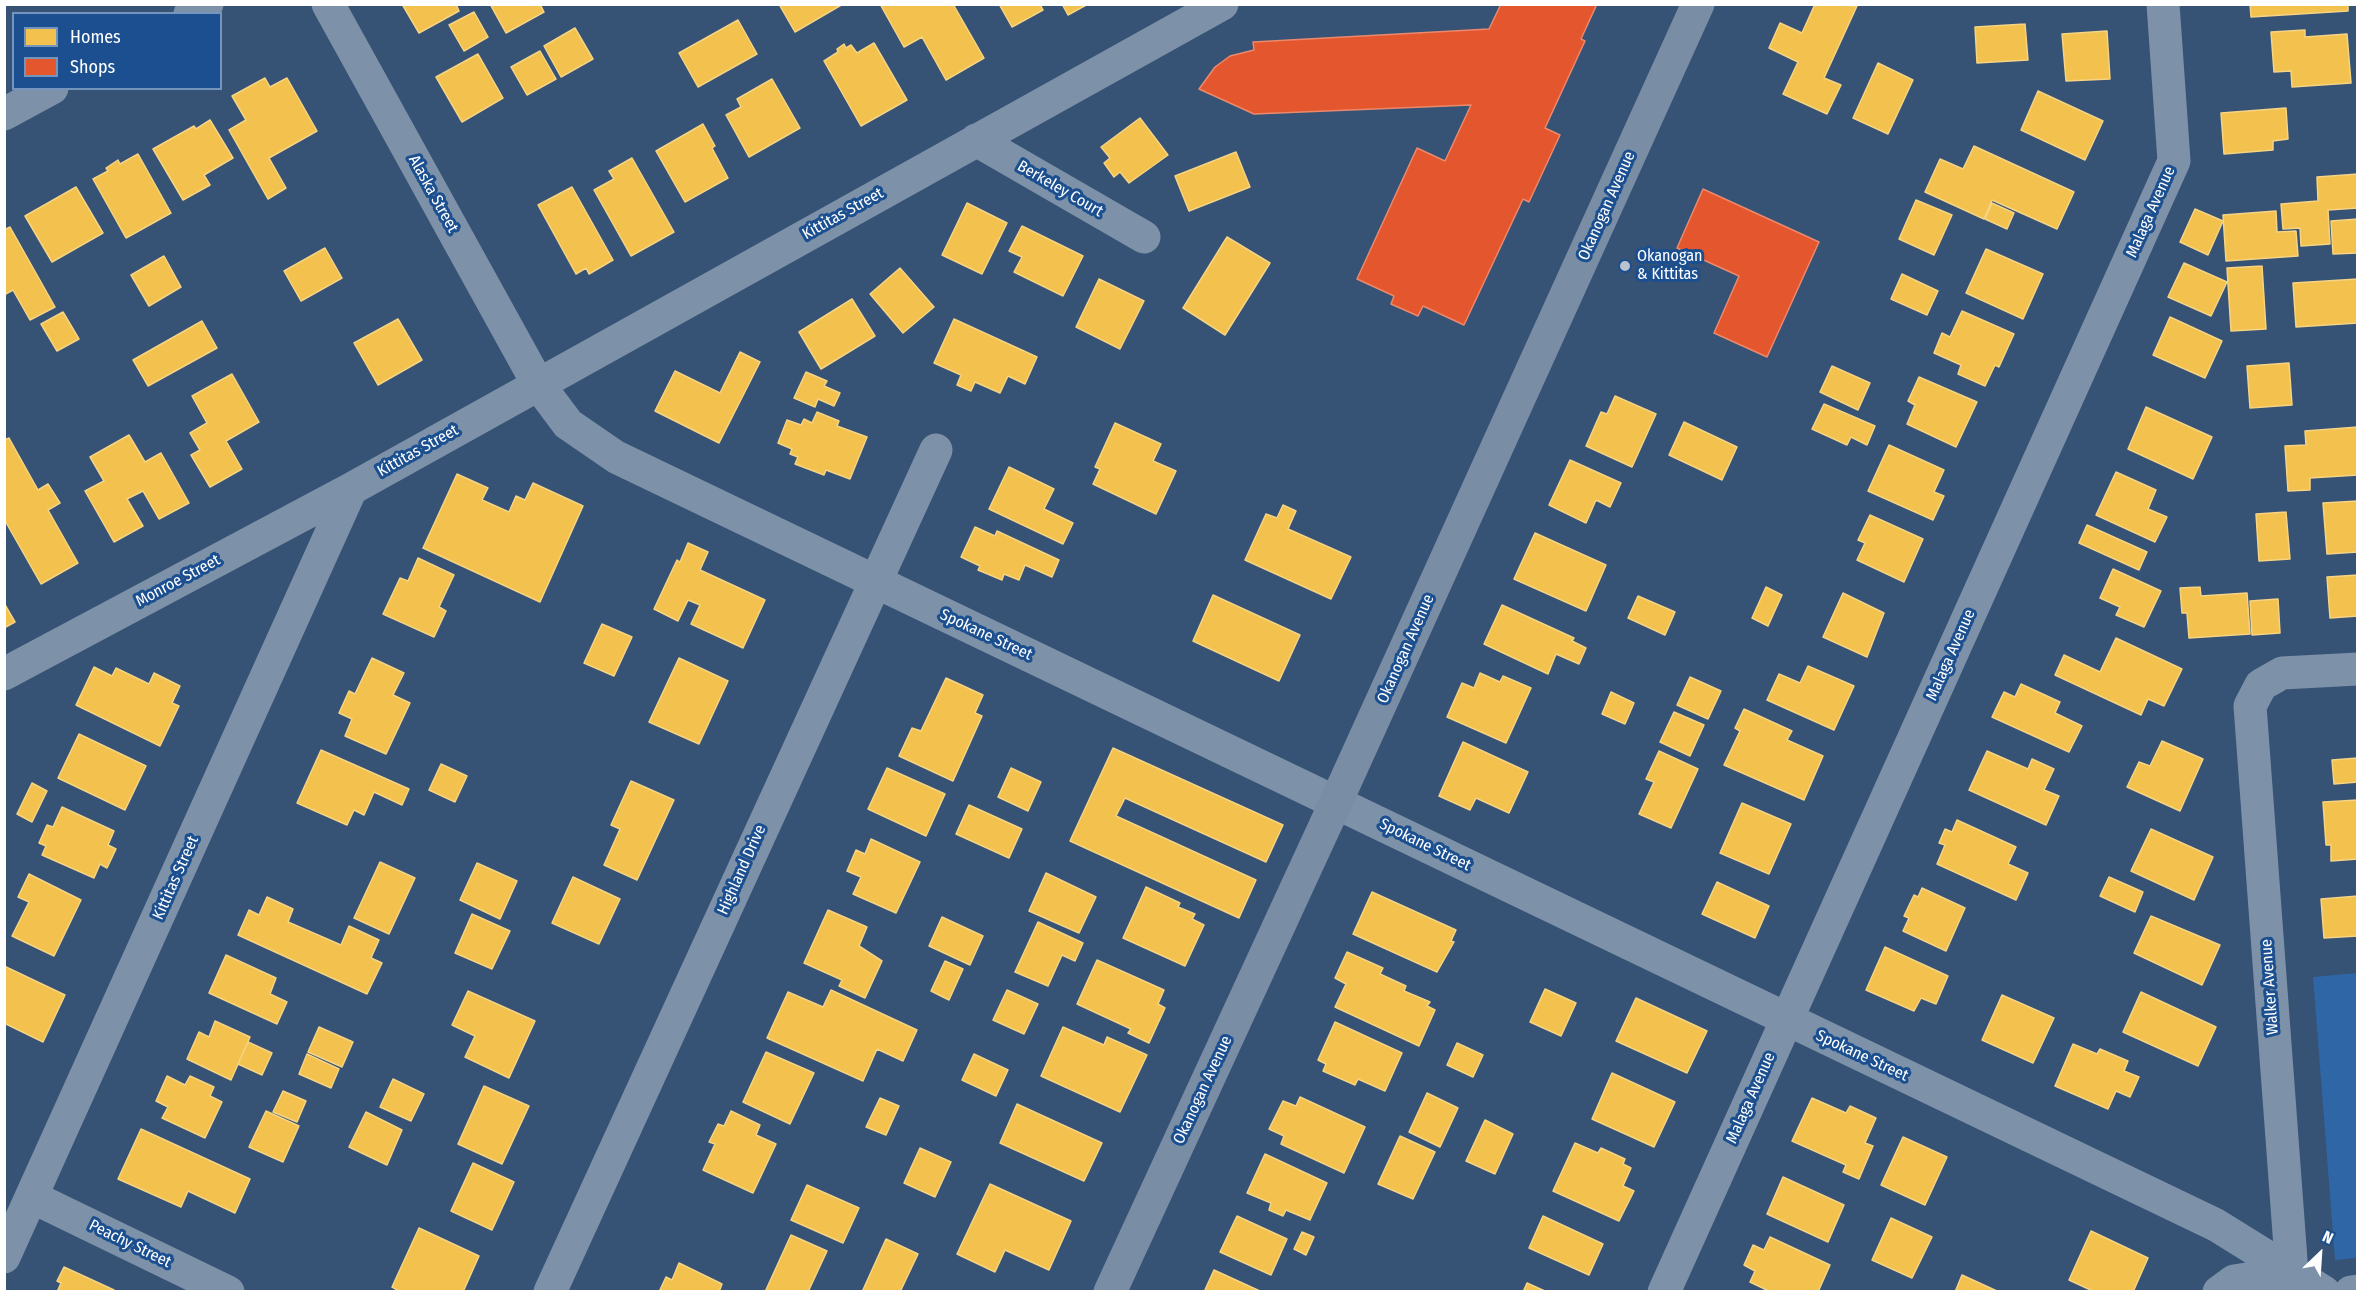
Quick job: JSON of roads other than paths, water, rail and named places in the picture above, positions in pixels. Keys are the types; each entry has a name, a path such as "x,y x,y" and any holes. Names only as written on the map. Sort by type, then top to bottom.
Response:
{"street":[{"path":"193,12 207,4"},
{"name":"Alaska Street","path":"328,4 538,384"},
{"name":"Kittitas Street","path":"4,1257 351,489 1222,4"},
{"name":"Okanogan Avenue","path":"1110,1292 1336,802 1698,4"},
{"name":"Malaga Avenue","path":"1664,1292 2174,160 2163,4"},
{"path":"4,114 48,90"},
{"name":"Berkeley Court","path":"976,140 1144,237"},
{"name":"Spokane Street","path":"538,384 568,424 616,458 2216,1225 2292,1282 2324,1292"},
{"name":"Highland Drive","path":"550,1292 936,450"},
{"name":"Monroe Street","path":"4,674 351,489"},
{"name":"Walker Avenue","path":"2292,1282 2250,706 2261,685 2282,673 2358,669"},
{"name":"Peachy Street","path":"32,1197 228,1292"},
{"path":"2218,1292 2234,1281 2292,1282"},
{"path":"2351,1292 2358,1291"}],"place":[{"name":"Okanogan & Kittitas","path":"1625,266"}]}
